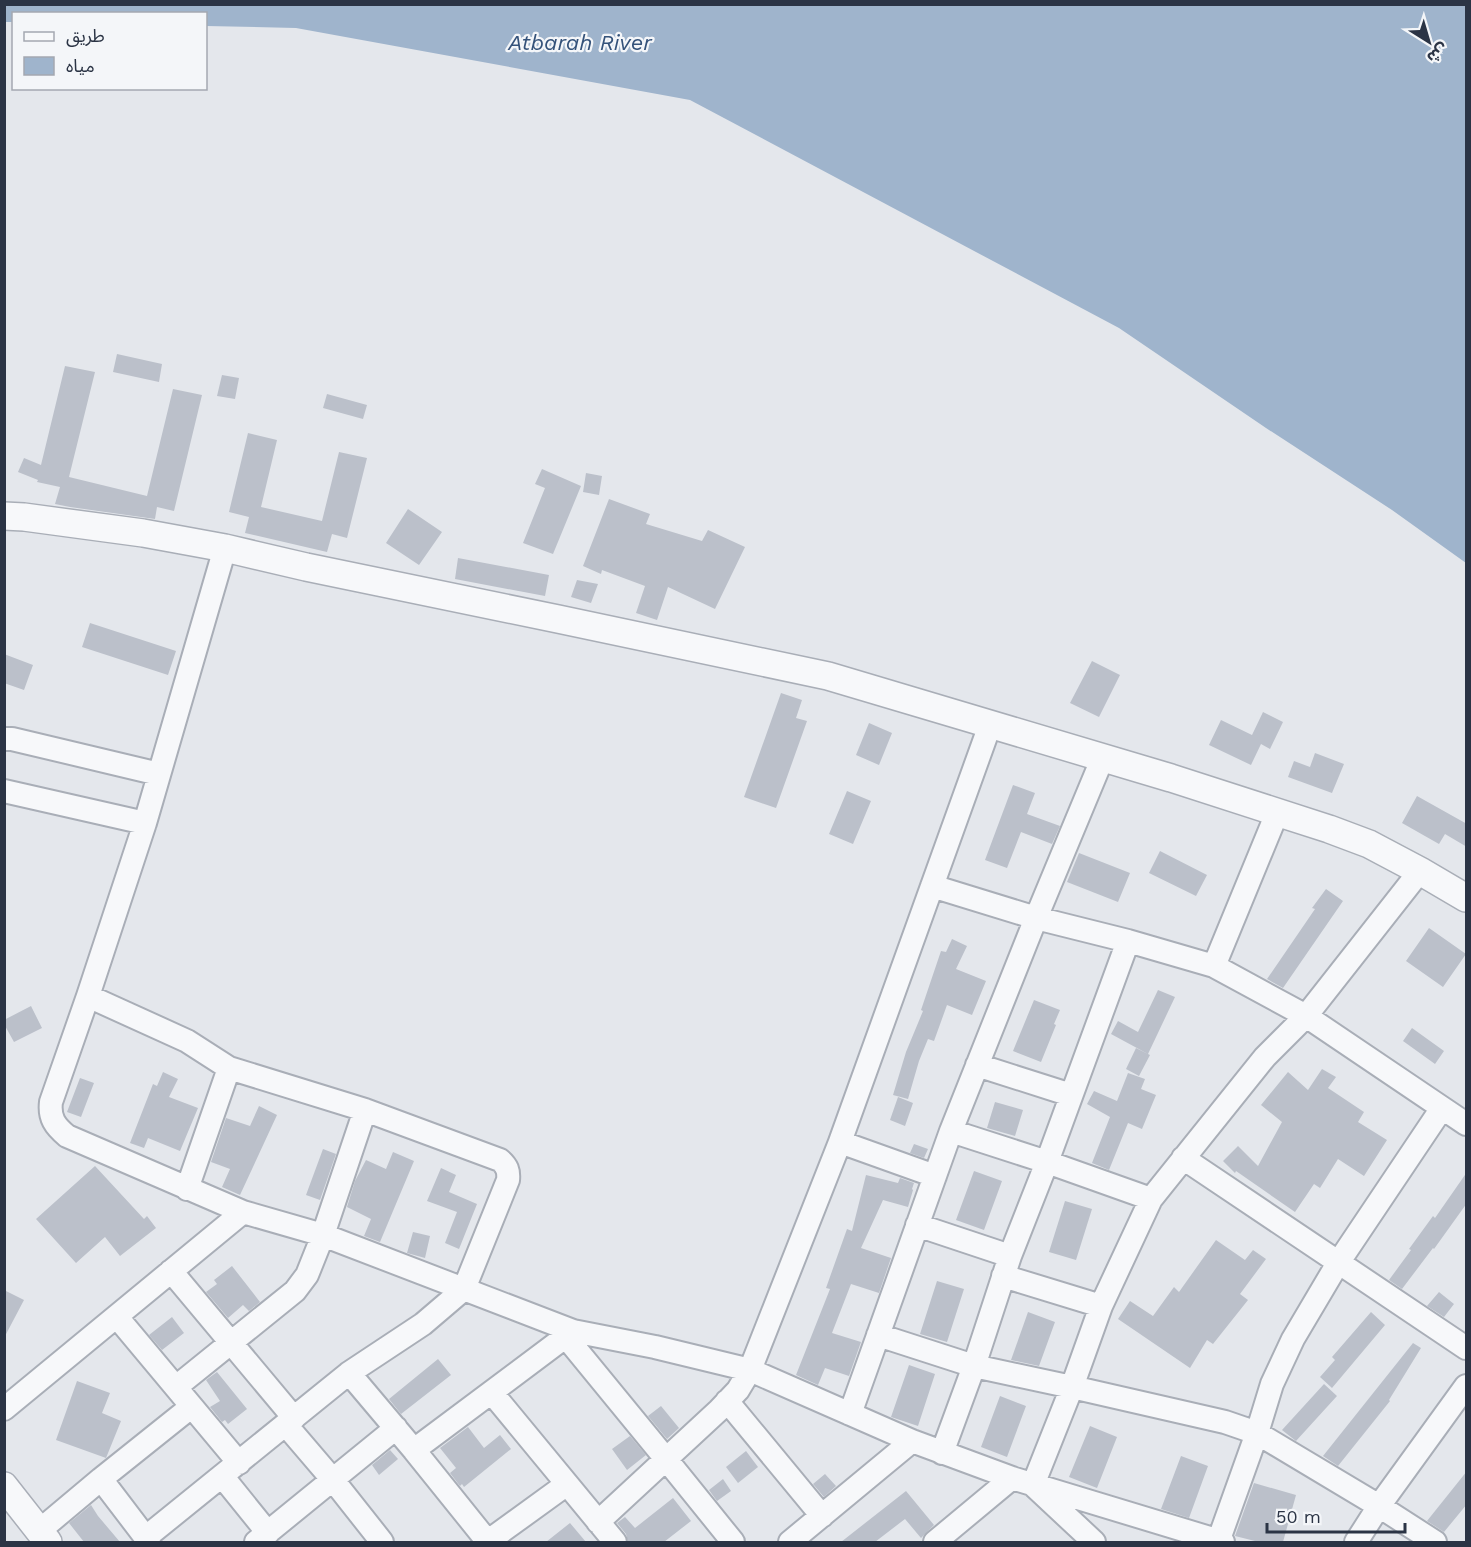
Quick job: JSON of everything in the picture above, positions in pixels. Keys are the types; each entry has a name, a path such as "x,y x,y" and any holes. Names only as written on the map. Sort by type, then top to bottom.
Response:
{"street":[{"path":"4,516 143,533 225,548 828,676 1103,757 1329,829 1369,844 1467,898"},
{"path":"225,548 145,823 51,1102 52,1120 67,1136 243,1212 322,1235 464,1289 569,1334 655,1347 750,1370 942,1453 1023,1481 1220,1542 1272,1384 1293,1339 1338,1263 1442,1108"},
{"path":"598,1522 738,1390 750,1370 840,1142 990,725"},
{"path":"4,740 12,739 159,774"},
{"path":"850,1414 951,1131 1103,757"},
{"path":"4,791 145,823"},
{"path":"1214,966 1277,813"},
{"path":"935,1542 1023,1481 1072,1387 1101,1306 1151,1199 1265,1057 1306,1016 1420,871"},
{"path":"932,885 1036,918 1214,966 1306,1016 1467,1124"},
{"path":"942,1453 974,1366 1006,1266 1047,1162 1128,941"},
{"path":"88,996 177,1036 229,1068 365,1110 500,1160 509,1172 508,1180 464,1289 423,1324 349,1373 230,1469 147,1540 101,1479"},
{"path":"977,1065 1071,1095"},
{"path":"187,1189 229,1068"},
{"path":"176,1387 296,1291 307,1275 365,1110"},
{"path":"951,1131 1151,1199"},
{"path":"840,1142 935,1176"},
{"path":"1183,1158 1467,1348"},
{"path":"4,1409 243,1212"},
{"path":"917,1225 1101,1306"},
{"path":"171,1271 231,1343 382,1542"},
{"path":"117,1317 191,1407 230,1469 262,1538 396,1428"},
{"path":"414,1450 569,1334"},
{"path":"569,1334 733,1542"},
{"path":"878,1335 974,1366 1225,1422 1257,1433 1435,1542"},
{"path":"349,1373 487,1542 567,1484"},
{"path":"1356,1542 1379,1506 1467,1386"},
{"path":"492,1393 615,1542"},
{"path":"727,1401 822,1516"},
{"path":"4,1486 43,1537 101,1479 191,1407"},
{"path":"790,1542 912,1441"},
{"path":"1023,1481 1087,1540"}],"water":[{"name":"Atbarah River","path":"5,4 1466,5 1466,563 1392,510 1119,328 690,100 296,28 207,26 207,12 12,12 12,22 5,22"}],"building":[{"path":"117,354 162,364 159,382 113,372"},
{"path":"65,366 95,372 69,477 147,496 173,389 202,395 174,511 157,507 155,519 55,504 60,487 37,482 38,480 18,472 24,458 41,465"},
{"path":"222,375 239,378 235,399 217,396"},
{"path":"327,394 367,405 363,419 323,408"},
{"path":"248,433 277,440 261,507 322,521 339,452 367,458 347,538 332,534 327,552 245,533 249,517 229,512"},
{"path":"542,469 581,486 553,554 523,543 545,488 535,484"},
{"path":"586,473 602,476 599,495 583,492"},
{"path":"609,499 650,514 646,524 702,541 708,530 745,547 715,609 668,587 657,620 636,613 645,586 602,570 601,574 583,566"},
{"path":"408,509 442,532 419,565 386,543"},
{"path":"458,558 549,575 545,596 455,579"},
{"path":"577,580 598,584 591,603 571,597"},
{"path":"90,623 176,651 168,675 82,647"},
{"path":"4,654 33,665 24,690 4,683"},
{"path":"1092,661 1120,675 1099,717 1070,703"},
{"path":"781,693 802,700 796,718 807,721 776,808 744,797"},
{"path":"1263,712 1283,722 1270,749 1261,744 1251,765 1209,745 1221,720 1252,735"},
{"path":"869,723 892,733 879,765 856,755"},
{"path":"1315,753 1344,764 1332,793 1288,777 1294,761 1310,767"},
{"path":"1013,785 1035,793 1027,814 1060,826 1052,844 1021,832 1007,868 985,860"},
{"path":"847,791 871,801 853,844 829,834"},
{"path":"1417,796 1467,824 1467,847 1445,834 1439,844 1402,823"},
{"path":"1160,851 1207,875 1196,896 1149,873"},
{"path":"1079,853 1130,873 1118,902 1067,882"},
{"path":"1326,889 1343,901 1283,988 1267,979"},
{"path":"1429,928 1466,954 1443,987 1406,961"},
{"path":"952,939 967,946 956,969 986,981 972,1015 947,1005 934,1041 928,1039 908,1099 893,1095 906,1052 923,1011 921,1010 941,951 946,952"},
{"path":"1158,990 1175,997 1148,1054 1111,1034 1118,1021 1138,1032"},
{"path":"1034,1000 1060,1010 1041,1062 1013,1051"},
{"path":"31,1006 42,1028 14,1042 4,1020"},
{"path":"1412,1028 1444,1051 1435,1064 1403,1041"},
{"path":"1136,1048 1150,1055 1139,1076 1126,1069"},
{"path":"1322,1069 1336,1077 1328,1088 1364,1112 1358,1122 1387,1140 1364,1176 1338,1159 1320,1188 1314,1184 1295,1212 1236,1171 1235,1173 1223,1161 1238,1146 1258,1166 1282,1122 1261,1105 1288,1072 1308,1090"},
{"path":"163,1072 178,1079 169,1097 198,1108 180,1151 148,1138 144,1148 130,1143 153,1084 157,1086"},
{"path":"1128,1073 1145,1079 1141,1089 1156,1095 1142,1129 1128,1123 1109,1170 1092,1163 1110,1117 1087,1104 1094,1091 1117,1101"},
{"path":"80,1078 94,1083 81,1117 67,1112"},
{"path":"898,1097 913,1103 905,1126 890,1120"},
{"path":"995,1102 1023,1110 1015,1136 987,1128"},
{"path":"259,1106 277,1115 240,1195 222,1187 230,1169 211,1162 226,1118 250,1126"},
{"path":"914,1144 928,1149 924,1158 910,1153"},
{"path":"323,1149 336,1154 320,1200 306,1195"},
{"path":"393,1152 414,1161 380,1242 364,1236 371,1219 347,1207 355,1181 366,1160 386,1169"},
{"path":"95,1166 144,1219 147,1216 156,1228 120,1256 105,1237 76,1263 36,1219"},
{"path":"441,1168 456,1175 449,1192 477,1204 459,1249 445,1243 457,1212 427,1201"},
{"path":"974,1171 1002,1181 984,1230 956,1220"},
{"path":"1467,1172 1467,1203 1402,1289 1389,1280 1411,1250 1409,1249 1433,1216 1435,1218"},
{"path":"866,1175 898,1183 900,1178 914,1183 913,1190 908,1207 883,1200 861,1248 891,1258 879,1293 851,1284 832,1333 861,1342 849,1376 825,1368 818,1385 796,1375 830,1289 826,1288 847,1229 852,1231"},
{"path":"1065,1201 1092,1209 1076,1260 1049,1252"},
{"path":"413,1232 430,1236 425,1258 407,1253"},
{"path":"1216,1240 1245,1260 1253,1250 1266,1259 1240,1294 1248,1300 1213,1344 1207,1340 1190,1368 1118,1319 1130,1301 1153,1316 1174,1287 1179,1292"},
{"path":"232,1266 260,1302 249,1311 243,1305 228,1318 206,1292 217,1284 214,1280"},
{"path":"937,1281 964,1289 947,1342 920,1334"},
{"path":"4,1290 24,1300 4,1338"},
{"path":"1439,1292 1454,1304 1444,1317 1427,1306"},
{"path":"1028,1312 1055,1322 1039,1366 1011,1360"},
{"path":"1371,1312 1385,1325 1332,1388 1320,1377 1335,1360 1332,1357"},
{"path":"172,1317 184,1333 162,1350 149,1335"},
{"path":"1413,1343 1421,1348 1390,1401 1338,1466 1323,1456"},
{"path":"438,1359 451,1375 401,1414 389,1399"},
{"path":"909,1365 935,1374 918,1426 891,1417"},
{"path":"217,1372 247,1409 228,1424 225,1420 222,1422 210,1407 220,1401 206,1380"},
{"path":"77,1381 110,1393 102,1413 121,1421 106,1458 56,1440"},
{"path":"1324,1384 1337,1396 1296,1441 1282,1430"},
{"path":"1000,1396 1026,1406 1007,1457 981,1447"},
{"path":"661,1406 679,1428 667,1439 648,1416"},
{"path":"1090,1426 1117,1437 1097,1488 1069,1477"},
{"path":"468,1427 484,1448 500,1435 511,1449 464,1487 462,1484 460,1486 450,1473 456,1468 440,1448"},
{"path":"630,1436 646,1455 627,1470 612,1449"},
{"path":"390,1450 398,1459 379,1475 372,1465"},
{"path":"746,1451 758,1467 738,1483 726,1467"},
{"path":"1181,1456 1208,1466 1189,1518 1161,1509"},
{"path":"1467,1471 1467,1504 1444,1532 1427,1521"},
{"path":"825,1474 836,1486 824,1497 813,1484"},
{"path":"723,1479 731,1491 717,1501 709,1490"},
{"path":"1254,1483 1296,1495 1283,1542 1259,1542 1235,1536"},
{"path":"906,1491 934,1525 921,1538 905,1519 875,1542 841,1542"},
{"path":"673,1498 691,1521 664,1542 628,1542 626,1534 617,1523 625,1517 635,1528"},
{"path":"91,1505 120,1542 84,1542 69,1523"},
{"path":"570,1523 586,1542 546,1542"}]}
